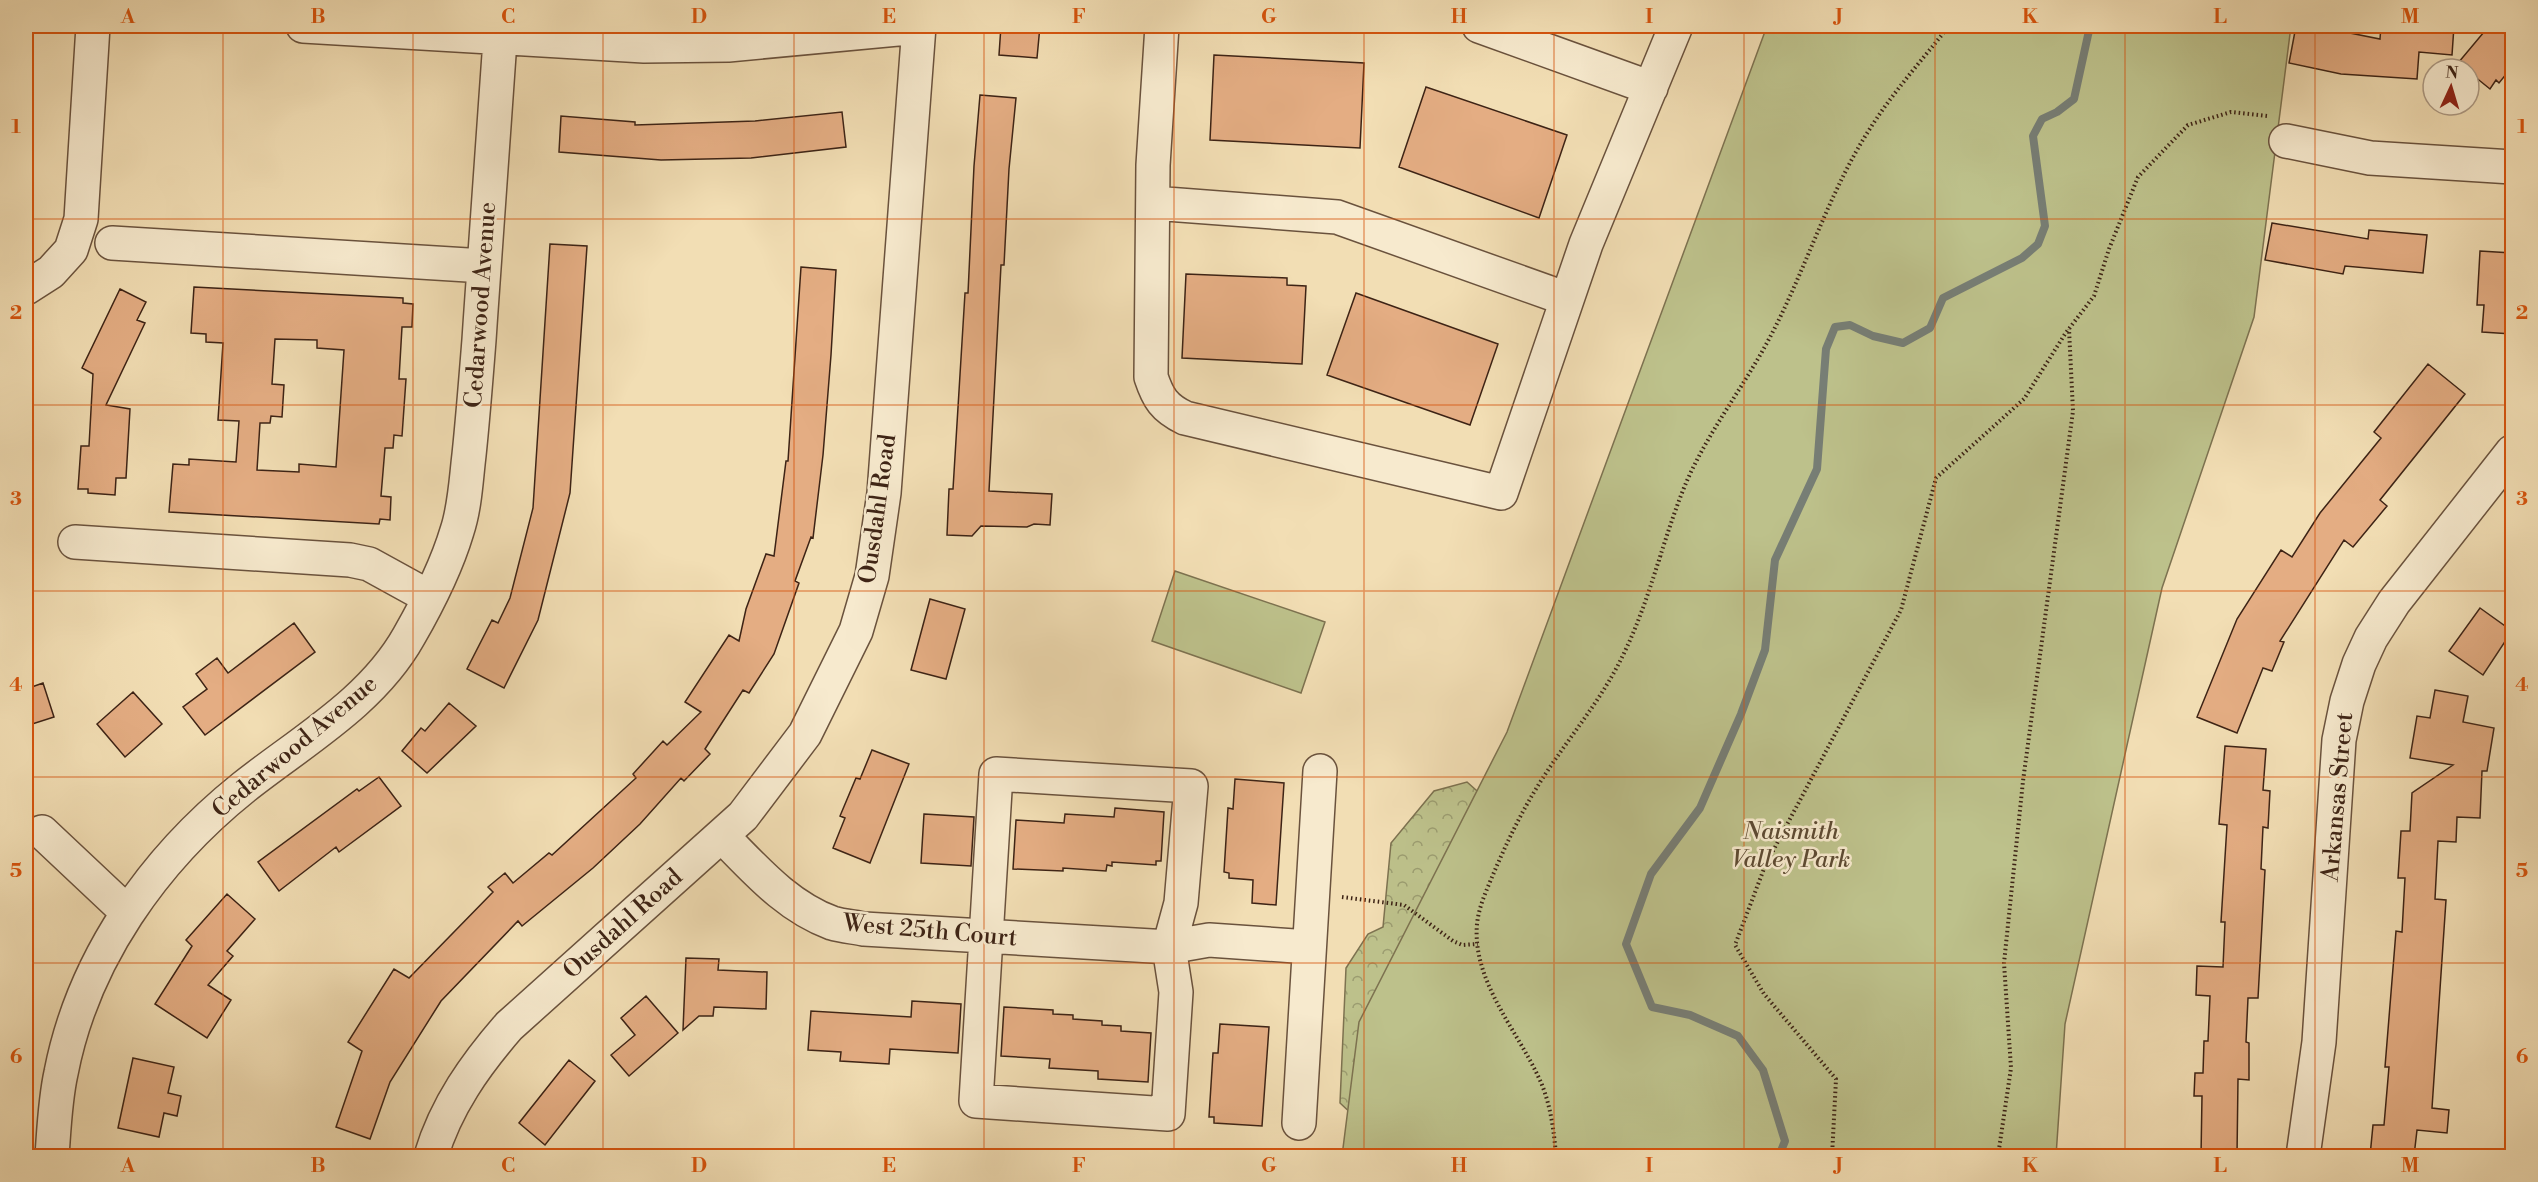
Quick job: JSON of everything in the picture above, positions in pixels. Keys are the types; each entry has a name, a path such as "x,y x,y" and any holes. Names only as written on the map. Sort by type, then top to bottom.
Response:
{"street":[{"path":"26,288 51,272 71,250 81,219 93,26"},
{"path":"303,26 501,31 644,46 728,45 919,26"},
{"name":"Ousdahl Road","path":"431,1156 457,1095 479,1060 509,1026 742,816 805,734 856,631 872,576 884,493 919,26"},
{"path":"1162,26 1153,203 1152,377 1158,398 1169,410 1185,418 1501,493 1586,244 1676,26"},
{"path":"1479,26 1651,88"},
{"name":"Cedarwood Avenue","path":"52,1156 61,1074 75,1020 94,974 126,912 195,831 242,789 327,725 363,694 388,666 407,639 443,569 458,529 465,494 501,31"},
{"path":"2286,141 2370,158 2512,167"},
{"path":"1153,203 1338,217 1567,299"},
{"path":"112,243 484,266"},
{"name":"Arkansas Street","path":"2303,1156 2319,1042 2339,740 2347,701 2371,638 2394,602 2512,452"},
{"path":"75,542 350,560 369,564 429,597"},
{"path":"1299,1123 1320,771"},
{"path":"996,774 1191,786 1181,903 1169,947 1176,992 1168,1114 976,1101 996,774"},
{"path":"42,832 126,912"},
{"name":"West 25th Court","path":"722,836 777,891 803,909 833,923 864,929 1169,947 1209,940 1310,947"}],"path":[{"path":"1556,1156 1546,1097 1538,1075 1486,977 1478,944 1479,914 1497,865 1539,785 1601,696 1625,651 1649,592 1684,488 1698,457 1769,340 1839,185 1870,127 1949,26"},
{"path":"1833,1156 1836,1079 1764,994 1735,945 1765,866 1901,610 1936,478 2024,399 2069,328 2094,296 2109,249 2138,177 2188,125 2231,112 2267,116 2286,141"},
{"path":"1998,1156 2011,1068 2006,951 2023,782 2073,411 2069,328"},
{"path":"1312,894 1388,901 1404,905 1453,941 1462,945 1478,944"}],"green space":[{"name":"Naismith Valley Park","path":"1767,26 2291,26 2254,317 2162,588 2065,1024 2056,1156 1342,1156 1359,1022 1507,732"},
{"path":"1175,571 1325,622 1301,693 1152,641"},
{"path":"1467,782 1485,798 1387,1147 1340,1103 1346,968 1368,934 1383,927 1391,843 1434,791"}],"building":[{"path":"1001,26 1040,26 1037,58 999,55"},
{"path":"2296,26 2315,26 2380,39 2381,26 2454,26 2452,55 2419,52 2417,79 2341,74 2289,63"},
{"path":"2489,26 2512,26 2512,67 2499,83 2496,80 2490,89 2481,82 2481,57 2463,57"},
{"path":"1214,55 1364,63 1360,148 1210,140"},
{"path":"1426,87 1567,135 1539,218 1399,167"},
{"path":"980,95 1016,98 1009,169 1004,265 1001,265 989,491 1052,494 1050,525 981,526 972,536 947,535 949,489 953,489 965,293 968,293"},
{"path":"842,112 846,147 751,158 661,160 559,152 561,116 635,122 635,125 755,121"},
{"path":"2272,223 2368,239 2369,230 2427,235 2423,273 2345,266 2343,274 2265,260"},
{"path":"550,244 587,246 570,493 538,620 504,688 467,669 492,620 498,623 510,598 533,508"},
{"path":"2480,251 2512,253 2512,334 2482,332 2484,305 2477,305"},
{"path":"801,267 836,270 831,355 823,455 813,538 811,537 795,581 799,583 774,654 749,693 743,690 705,749 710,754 684,781 681,778 640,824 593,868 522,926 518,921 441,1001 390,1082 370,1139 336,1127 362,1051 348,1042 394,969 409,978 493,892 488,887 505,873 513,883 549,853 552,855 636,778 633,774 663,741 667,745 701,712 685,702 729,635 739,641 746,609 766,554 774,556 786,461 788,461"},
{"path":"1186,274 1287,278 1287,285 1306,286 1302,364 1182,358"},
{"path":"194,287 403,298 403,303 413,304 412,327 402,327 399,379 406,379 402,436 394,435 393,448 385,448 381,496 391,497 390,520 380,519 379,524 169,512 173,464 189,465 189,459 236,462 239,421 218,420 223,343 206,342 206,334 191,333","holes":["275,339 317,340 317,348 344,350 336,467 299,464 299,472 257,470 260,423 270,423 271,416 282,417 284,385 272,384"]},
{"path":"120,289 146,302 137,320 145,323 106,405 130,409 126,478 116,478 115,495 88,493 88,489 78,489 81,446 89,446 93,374 82,368"},
{"path":"1356,293 1498,344 1470,425 1327,375"},
{"path":"2428,364 2465,394 2380,500 2387,506 2353,547 2344,540 2280,641 2284,642 2272,671 2263,668 2237,733 2197,717 2237,619 2281,550 2292,557 2320,513 2381,438 2374,432"},
{"path":"930,599 965,609 946,679 911,670"},
{"path":"2480,608 2512,631 2483,675 2449,651"},
{"path":"294,623 315,652 205,735 183,707 207,689 196,674 217,658 228,673"},
{"path":"43,683 54,717 26,726 26,689"},
{"path":"2435,690 2468,696 2463,722 2494,728 2487,771 2482,771 2480,818 2457,817 2456,842 2438,841 2435,899 2446,900 2432,1108 2449,1110 2447,1133 2417,1130 2414,1156 2370,1156 2373,1125 2384,1125 2389,1067 2385,1067 2396,931 2402,932 2405,878 2398,878 2401,831 2410,831 2412,793 2453,765 2410,758 2417,716 2430,718"},
{"path":"133,692 162,724 125,757 97,724"},
{"path":"449,703 476,726 427,773 402,751 421,728 425,731"},
{"path":"2225,746 2266,749 2263,790 2270,791 2268,828 2263,827 2261,869 2265,870 2258,998 2248,998 2246,1042 2249,1043 2249,1080 2238,1079 2237,1156 2201,1156 2202,1096 2194,1096 2195,1073 2203,1073 2204,1041 2208,1041 2210,996 2196,995 2197,966 2223,967 2225,922 2221,922 2227,825 2219,824"},
{"path":"872,750 909,764 870,863 833,848 845,818 840,816 856,778 860,779"},
{"path":"379,777 401,806 339,852 336,847 279,891 258,862 357,789 359,791"},
{"path":"1235,779 1284,783 1276,905 1252,903 1253,880 1229,878 1229,873 1224,872 1228,808 1233,809"},
{"path":"1115,808 1164,812 1161,861 1156,861 1156,865 1112,862 1112,866 1107,865 1106,871 1063,868 1063,871 1013,869 1016,820 1064,823 1065,814 1114,817"},
{"path":"924,814 974,817 971,866 921,863"},
{"path":"227,894 255,919 227,951 233,956 208,985 231,1000 207,1038 155,1004 192,946 186,940"},
{"path":"686,958 719,959 718,970 767,972 766,1009 714,1007 713,1016 699,1016 683,1030"},
{"path":"646,996 678,1033 629,1076 611,1055 635,1035 621,1018"},
{"path":"912,1001 961,1004 958,1053 890,1049 889,1064 840,1061 841,1052 808,1050 811,1011 911,1017"},
{"path":"1004,1007 1053,1010 1053,1014 1073,1015 1073,1019 1102,1021 1102,1025 1121,1026 1121,1031 1151,1033 1148,1082 1098,1079 1098,1071 1049,1068 1050,1059 1001,1056"},
{"path":"1220,1024 1269,1027 1262,1126 1214,1123 1214,1117 1209,1117 1213,1053 1218,1053"},
{"path":"133,1058 174,1067 168,1093 181,1096 177,1116 164,1113 159,1137 118,1128"},
{"path":"569,1060 595,1081 545,1145 519,1123"}],"waterway":[{"path":"1779,1156 1785,1141 1763,1070 1738,1036 1690,1015 1652,1007 1626,944 1651,874 1700,808 1741,714 1765,650 1775,560 1817,469 1826,349 1835,327 1850,325 1873,336 1903,343 1930,328 1943,298 2022,258 2038,244 2045,226 2033,136 2042,119 2057,112 2074,99 2090,26"}]}
